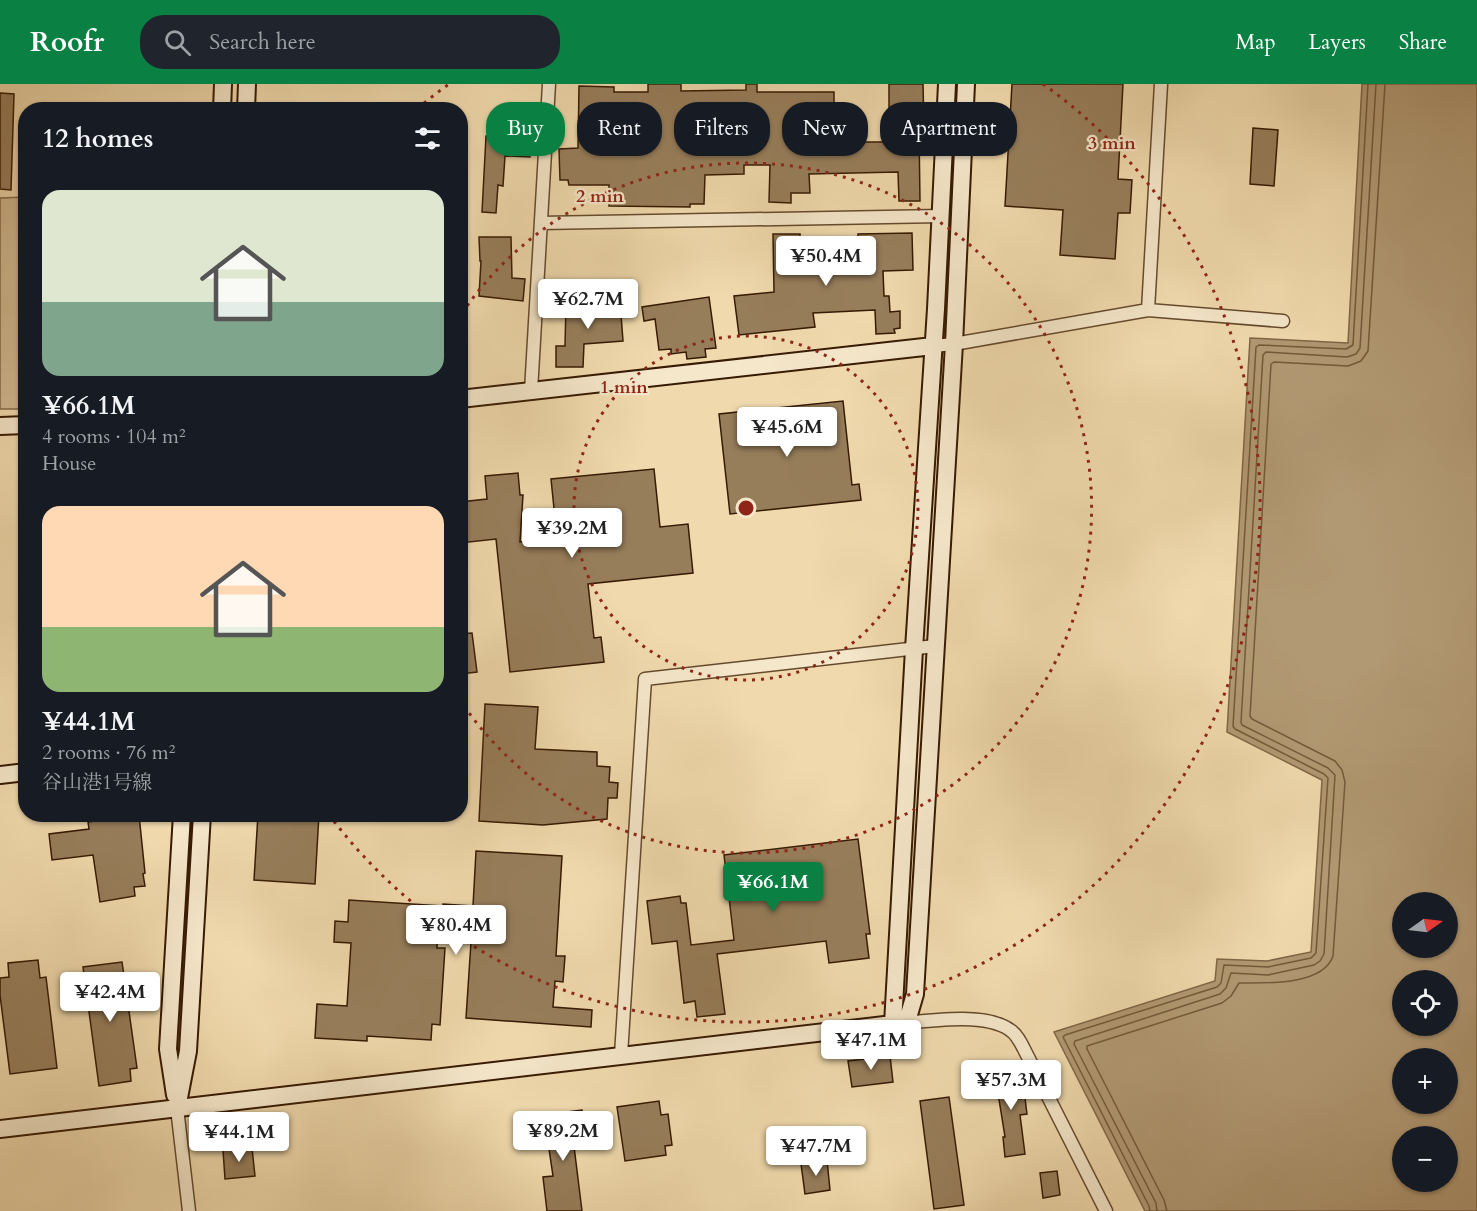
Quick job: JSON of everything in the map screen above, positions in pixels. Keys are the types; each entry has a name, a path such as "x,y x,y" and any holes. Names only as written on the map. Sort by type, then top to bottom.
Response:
{"street":[{"path":"222,102 223,84"},
{"path":"247,102 248,84"},
{"path":"531,391 549,84"},
{"path":"893,1024 947,84"},
{"path":"893,1024 908,1018 915,994 954,344 966,84"},
{"path":"1148,310 1161,84"},
{"path":"541,223 941,216"},
{"path":"468,398 954,344 1148,310 1283,321"},
{"path":"0,426 18,425"},
{"path":"621,1055 645,679 935,646"},
{"path":"0,775 18,773"},
{"path":"182,822 168,1049 189,1211"},
{"path":"177,1108 188,1051 202,822"},
{"path":"0,1129 951,1018 996,1022 1012,1031 1026,1053 1106,1211"}],"shaded area":[{"path":"18,197 18,409 0,409 0,198"}],"water":[{"path":"1362,84 1477,84 1477,1211 1145,1211 1054,1032 1215,981 1217,959 1267,961 1311,952 1322,780 1227,732 1250,338 1348,343"}],"building":[{"path":"648,84 681,84 681,91 746,90 746,84 757,84 757,92 834,92 834,102 782,102 782,156 868,156 868,142 880,142 880,156 919,156 920,201 899,201 898,172 809,174 810,193 791,193 791,203 769,202 770,165 744,165 744,174 705,175 704,204 690,204 690,207 609,206 609,185 569,185 568,180 560,180 559,156 565,156 565,149 577,148 577,156 662,156 662,102 579,102 579,86 614,87 614,92 648,92"},
{"path":"889,84 923,84 923,102 889,102"},
{"path":"1012,84 1123,84 1118,179 1132,180 1130,213 1118,213 1115,259 1060,255 1063,210 1005,206 1008,156 1017,156 1017,102 1011,102"},
{"path":"0,93 14,94 11,190 0,189"},
{"path":"1253,128 1278,130 1274,186 1250,184"},
{"path":"486,136 486,156 505,156 503,186 498,185 496,213 482,212"},
{"path":"912,233 913,270 883,271 884,296 889,296 890,312 900,311 900,328 894,329 895,333 876,334 875,310 813,313 815,327 739,335 734,296 774,292 773,234 800,234 800,270 859,273 858,234"},
{"path":"479,237 511,237 512,278 525,279 523,301 479,296 481,261"},
{"path":"709,297 716,348 705,349 706,357 687,359 686,352 671,354 671,349 659,350 655,319 644,321 642,307"},
{"path":"620,301 623,341 584,344 583,367 556,367 556,346 565,346 566,303"},
{"path":"843,401 852,485 859,484 861,500 730,514 719,414"},
{"path":"654,469 660,527 688,524 693,573 588,584 594,638 601,637 604,662 510,672 496,539 468,542 468,501 487,499 485,476 518,473 520,495 523,495 520,542 557,538 551,479"},
{"path":"468,633 472,633 477,672 468,673"},
{"path":"485,704 538,707 535,749 597,752 597,766 610,767 609,782 618,783 617,798 608,798 607,819 543,825 479,821"},
{"path":"88,822 140,822 145,886 134,887 135,896 100,902 93,855 52,860 49,834 89,829"},
{"path":"258,822 319,822 315,884 254,880"},
{"path":"858,839 870,934 866,934 869,958 829,963 826,941 717,954 725,1014 697,1017 695,1001 684,1003 677,941 652,944 647,901 680,896 681,903 686,903 691,945 734,940 724,855"},
{"path":"476,851 562,856 556,956 565,956 563,982 555,981 553,1007 592,1010 591,1027 466,1018 472,927 438,924 437,948 445,948 440,1025 432,1024 431,1040 367,1036 367,1041 315,1038 317,1004 347,1006 351,943 334,942 335,921 348,922 349,900 473,906"},
{"path":"38,960 40,978 46,977 57,1068 10,1074 0,978 9,977 8,963"},
{"path":"122,962 137,1068 130,1069 131,1081 99,1086 83,967"},
{"path":"890,1056 893,1082 852,1087 848,1061"},
{"path":"1013,1065 1018,1099 1025,1098 1027,1114 1020,1115 1025,1154 1005,1157 1003,1137 1005,1137 994,1068"},
{"path":"949,1097 964,1205 934,1209 920,1101"},
{"path":"659,1101 661,1115 668,1114 672,1145 665,1146 666,1155 625,1161 617,1107"},
{"path":"582,1110 585,1128 572,1130 582,1211 547,1211 543,1177 553,1176 544,1115"},
{"path":"252,1148 255,1176 225,1179 223,1150"},
{"path":"827,1160 830,1190 805,1194 801,1164"},
{"path":"1057,1171 1060,1195 1043,1198 1040,1173"}]}
